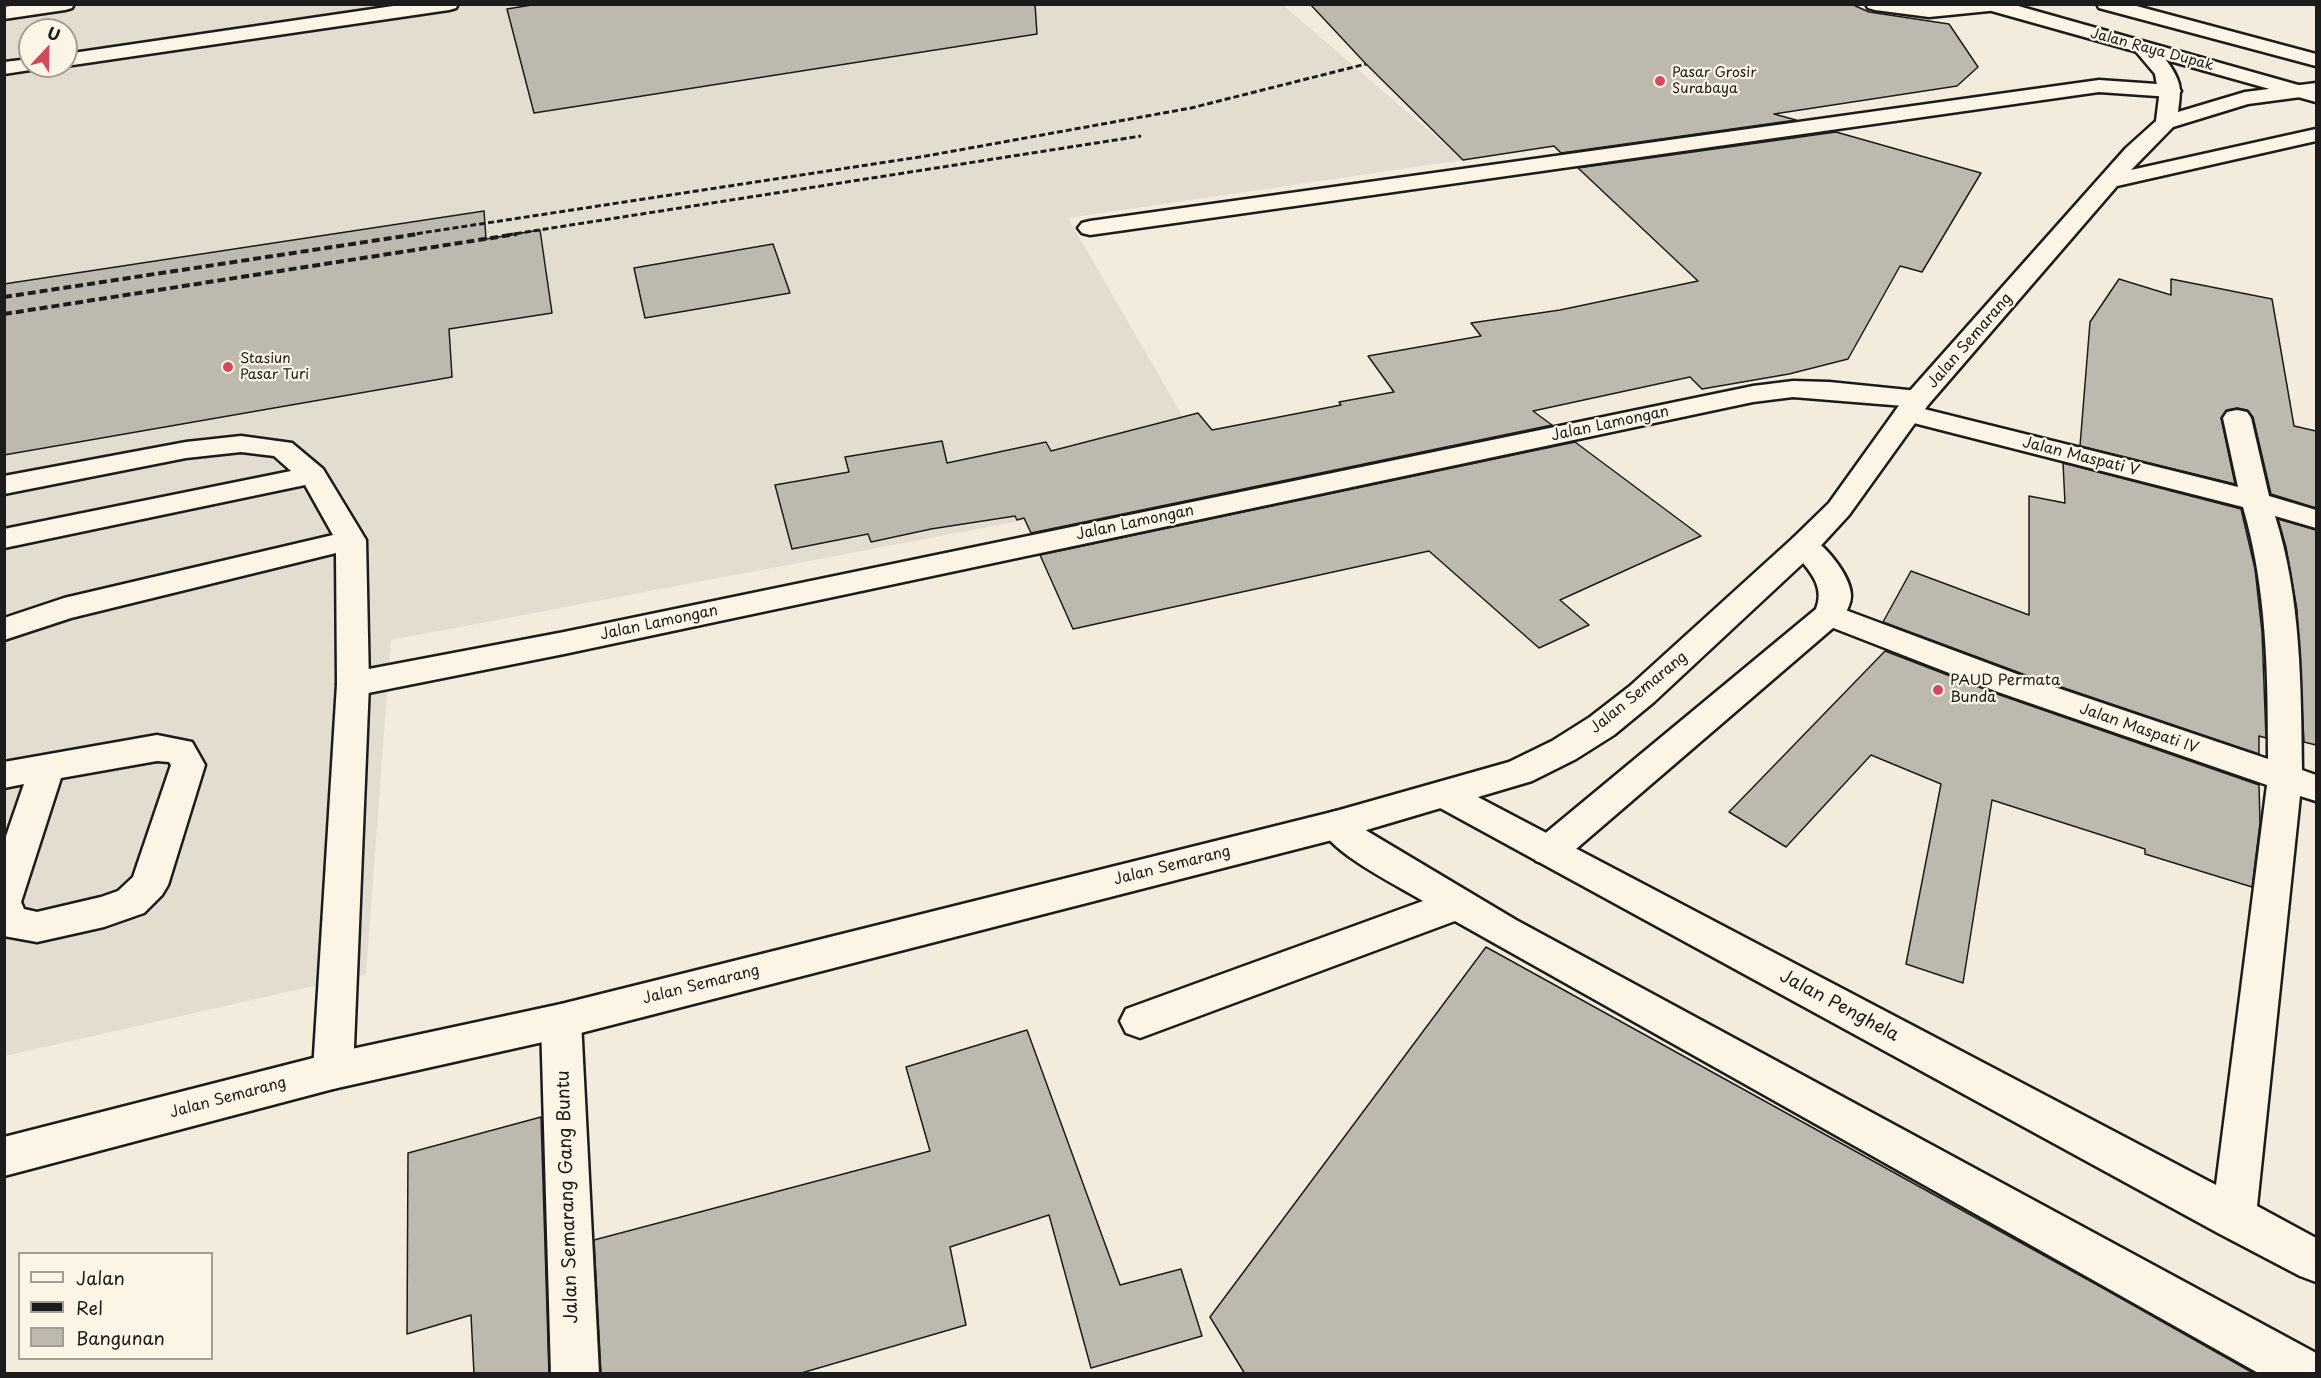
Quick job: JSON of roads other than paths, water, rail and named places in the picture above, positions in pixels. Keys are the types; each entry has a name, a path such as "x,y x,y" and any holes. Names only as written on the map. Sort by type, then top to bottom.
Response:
{"street":[{"path":"4,13 65,4"},
{"path":"78,58 449,4"},
{"path":"1875,4 1929,11 1988,5"},
{"path":"2106,4 2316,60"},
{"name":"Jalan Raya Dupak","path":"1988,5 2311,92"},
{"path":"2143,48 2165,71 2170,81 2166,123"},
{"path":"1090,228 2099,86 2170,91"},
{"name":"Jalan Semarang","path":"4,1156 333,1071 561,1021 1336,825 1520,772 1564,750 1602,726 1651,686 1804,545 1839,509 1913,406 2134,153 2166,123 2245,98 2311,92"},
{"path":"2111,181 2316,135"},
{"path":"2231,154 2306,159"},
{"name":"Jalan Lamongan","path":"353,684 587,638 1753,394 1793,389 1829,390 1913,406"},
{"name":"Jalan Maspati V","path":"1913,406 2043,449 2255,500 2316,519"},
{"path":"2234,1218 2300,782 2284,668 2277,597 2267,538 2255,500 2237,418"},
{"path":"4,485 186,450 241,444 282,450 313,475 351,540 353,684 333,1071"},
{"path":"4,539 313,475"},
{"path":"4,629 64,609 351,540"},
{"path":"1549,851 1828,615 1836,598 1832,579 1804,545"},
{"name":"Jalan Maspati IV","path":"1828,615 1960,666 2300,782"},
{"path":"4,775 157,748 180,751 188,765 149,885 131,902 104,912 37,927 10,922 4,905"},
{"path":"4,900 47,766"},
{"name":"Jalan Penghela","path":"1443,794 2316,1261"},
{"path":"1336,825 1354,841 1513,936 2032,1224 2308,1374"},
{"path":"1140,1021 1459,904"},
{"name":"Jalan Semarang Gang Buntu","path":"561,1021 575,1374"}],"railway":[{"path":"408,235 926,156 1191,108 1366,64"},
{"path":"507,235 1141,136"},
{"path":"4,297 418,234"},
{"path":"4,314 517,234"}],"place":[{"name":"Pasar Grosir Surabaya","path":"1660,81"},
{"name":"Stasiun Pasar Turi","path":"228,367"},
{"name":"PAUD Permata Bunda","path":"1938,690"}]}
